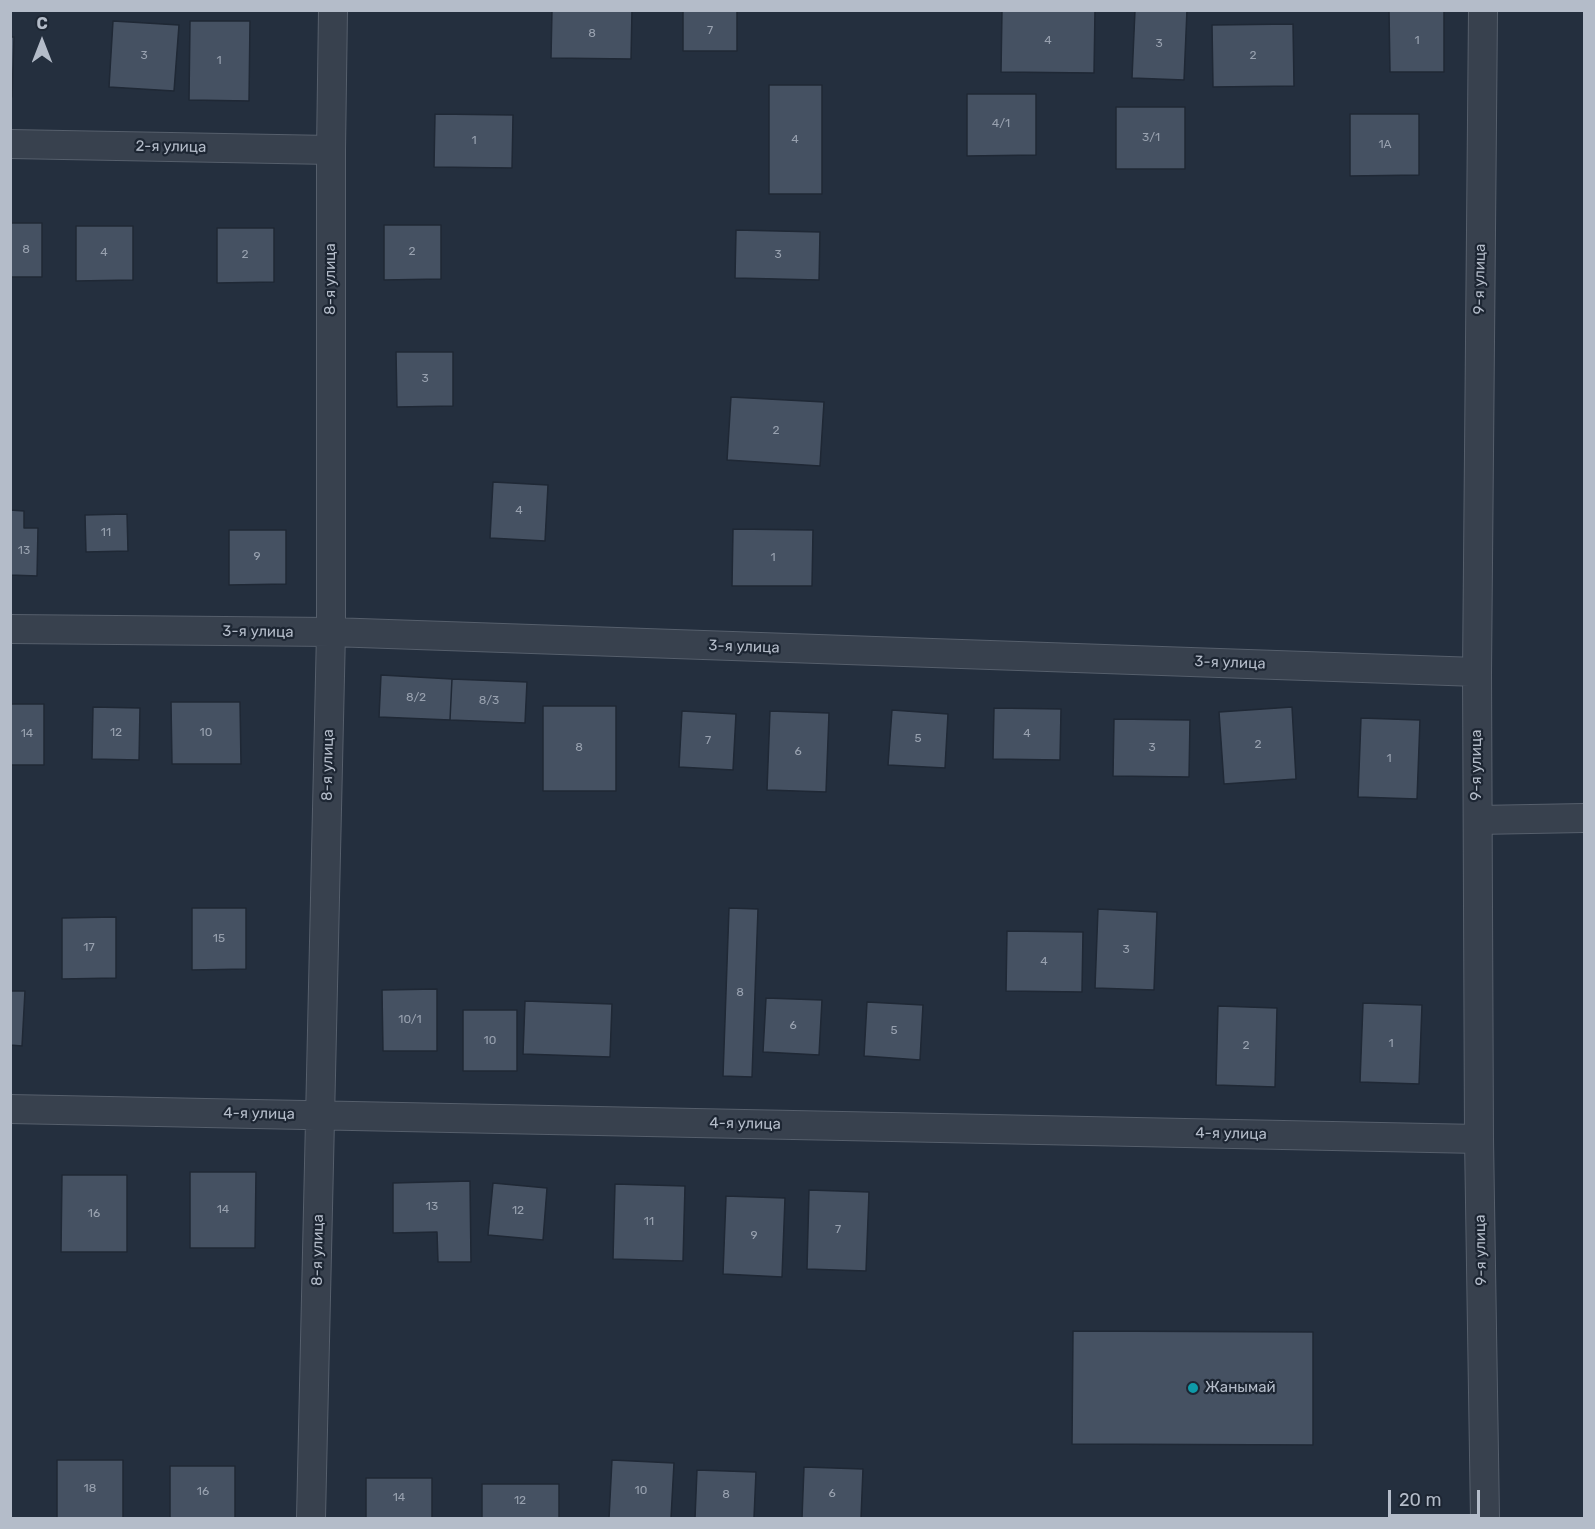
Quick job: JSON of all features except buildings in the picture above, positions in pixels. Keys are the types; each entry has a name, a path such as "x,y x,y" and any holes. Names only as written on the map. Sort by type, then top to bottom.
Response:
{"street":[{"name":"8-я улица","path":"311,1518 331,632 333,10"},
{"name":"9-я улица","path":"1483,10 1477,672 1479,1139 1485,1518"},
{"name":"2-я улица","path":"10,144 331,150"},
{"name":"3-я улица","path":"10,629 331,632 1477,672"},
{"path":"1478,820 1584,818"},
{"name":"4-я улица","path":"10,1109 1479,1139"}],"place":[{"name":"Жанымай","path":"1193,1388"}]}
